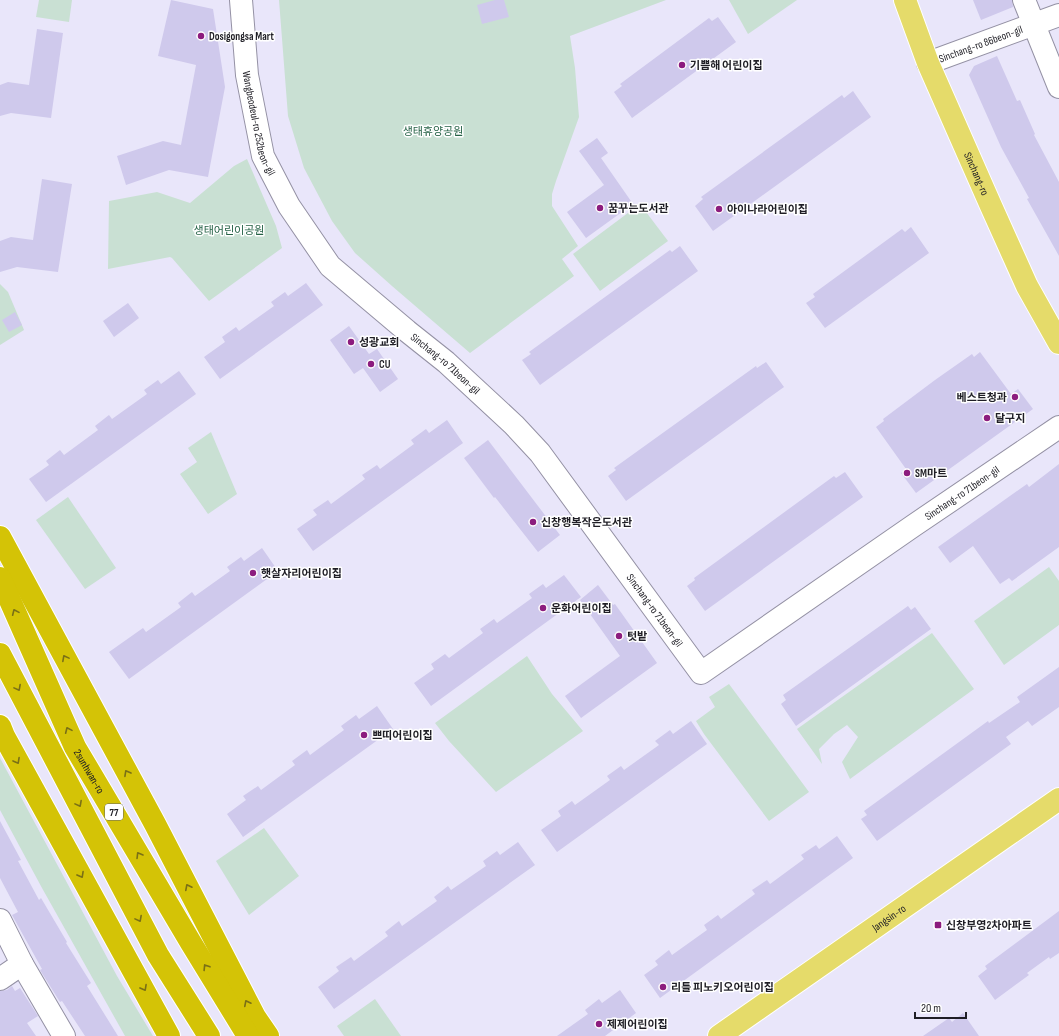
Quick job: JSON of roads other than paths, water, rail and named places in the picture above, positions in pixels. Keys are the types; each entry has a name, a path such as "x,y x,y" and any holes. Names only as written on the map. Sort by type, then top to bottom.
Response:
{"highway":[{"path":"0,538 155,824 254,1017 268,1036"},
{"name":"2sunhwan-ro","path":"0,578 75,747 248,1036"},
{"name":"77","path":"0,654 158,955 209,1036"},
{"path":"0,726 4,736 169,1036"}],"main road":[{"name":"Sinchang-ro","path":"905,0 928,63 1027,286 1059,343"},
{"name":"Jangsin-ro","path":"719,1036 1059,799"}],"street":[{"name":"Wangbeodeul-ro 252beon-gil","path":"241,0 247,75 262,156 289,206 309,235"},
{"name":"Sinchang-ro 86beon-gil","path":"1024,0 1059,87"},
{"name":"Sinchang-ro 86beon-gil","path":"928,63 1059,15"},
{"name":"Sinchang-ro 71beon-gil","path":"309,235 330,266 446,362 514,426 540,453 701,673 1059,427"},
{"path":"0,920 22,964 64,1036"},
{"path":"0,979 22,964"}],"place":[{"name":"Dosigongsa Mart","path":"201,36"},
{"name":"기쁨해 어린이집","path":"682,65"},
{"name":"꿈꾸는도서관","path":"600,208"},
{"name":"아이나라어린이집","path":"719,209"},
{"name":"성광교회","path":"351,342"},
{"name":"CU","path":"371,364"},
{"name":"베스트청과","path":"1015,397"},
{"name":"달구지","path":"987,418"},
{"name":"SM마트","path":"907,473"},
{"name":"신창행복작은도서관","path":"533,522"},
{"name":"햇살자리어린이집","path":"253,573"},
{"name":"운화어린이집","path":"543,608"},
{"name":"텃밭","path":"619,636"},
{"name":"쁘띠어린이집","path":"364,735"},
{"name":"신창부영2차아파트","path":"938,925"},
{"name":"리틀 피노키오어린이집","path":"663,987"},
{"name":"제제어린이집","path":"599,1024"}],"park label":[{"name":"생태휴양공원","path":"433,131"},
{"name":"생태어린이공원","path":"229,230"}]}
